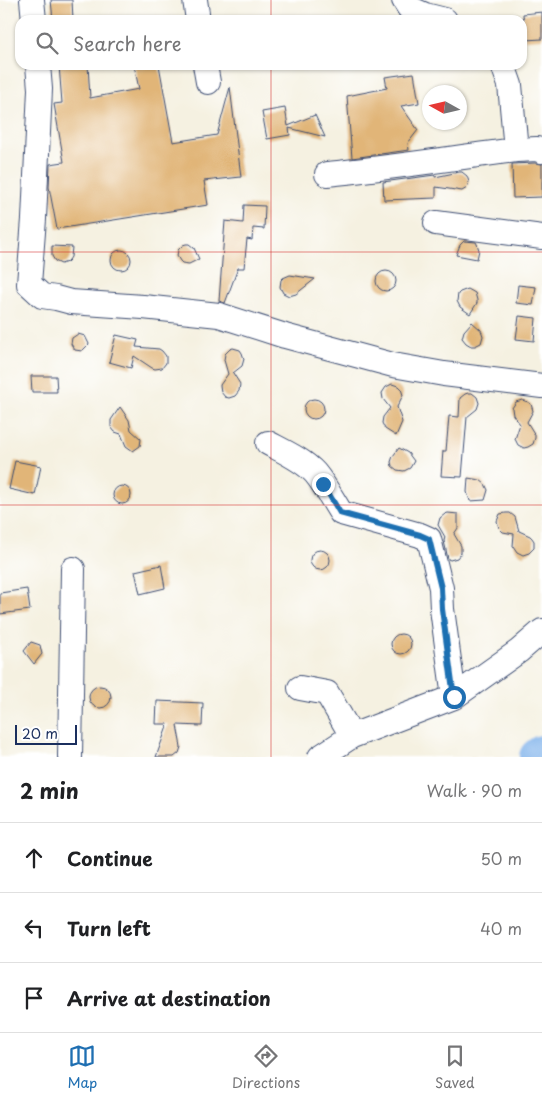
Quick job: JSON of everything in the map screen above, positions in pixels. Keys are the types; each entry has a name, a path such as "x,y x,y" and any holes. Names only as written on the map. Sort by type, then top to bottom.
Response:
{"street":[{"path":"32,0 34,15"},
{"path":"196,0 198,15"},
{"path":"404,0 409,8 425,15"},
{"path":"38,70 39,97 34,219 29,284 42,296 71,302 219,315 285,336 394,365 444,374 542,386"},
{"path":"505,70 510,85 516,150"},
{"path":"327,174 376,170 516,150 537,149 542,151"},
{"path":"436,223 542,237"},
{"path":"268,442 299,460 314,472 340,513 429,539 441,588 454,697"},
{"path":"70,757 73,569"},
{"path":"320,757 352,736 454,697 518,651 542,631"},
{"path":"300,688 327,693 352,736"}],"building":[{"path":"51,0 72,0 73,15 52,15"},
{"path":"542,12 542,39 527,40 527,15 523,14"},
{"path":"59,70 88,70 90,98 139,89 135,70 160,70 173,142 217,135 230,87 241,177 204,181 208,205 57,229 49,187 50,164 64,162 54,104 62,103"},
{"path":"414,73 419,103 401,106 418,130 408,143 409,150 352,158 347,96 387,88 385,77"},
{"path":"285,108 288,126 315,115 325,137 289,128 290,135 267,139 262,112"},
{"path":"512,164 542,164 542,197 513,198"},
{"path":"459,172 467,176 469,182 467,188 462,191 436,187 436,198 384,200 383,182 435,175 435,177"},
{"path":"244,205 265,206 264,229 253,228 252,240 247,239 244,268 238,268 225,303 219,301 225,221 243,223"},
{"path":"464,241 476,242 479,250 477,259 456,255"},
{"path":"186,244 194,248 199,259 189,264 182,263 177,256 178,250"},
{"path":"52,246 72,247 69,260 61,264 55,261 52,256"},
{"path":"121,250 128,253 131,260 128,267 121,270 114,267 111,260 114,253"},
{"path":"386,271 393,274 396,281 393,288 386,291 379,288 376,281 379,274"},
{"path":"290,275 315,279 296,294 289,296 283,293 280,287 281,280"},
{"path":"518,285 536,287 533,305 516,303"},
{"path":"468,289 475,293 477,300 470,314 460,307 457,301 458,294"},
{"path":"519,316 536,318 534,341 516,339"},
{"path":"472,322 481,330 483,336 481,343 475,346 466,343 462,338 464,331"},
{"path":"78,334 85,336 89,344 82,351 75,350 71,344 72,338"},
{"path":"116,335 138,340 136,347 159,349 166,356 166,363 162,368 155,369 134,356 131,368 109,362"},
{"path":"233,348 240,350 244,359 242,366 233,373 240,384 239,391 235,396 229,398 225,397 221,392 220,385 228,374 224,360 225,354"},
{"path":"31,376 56,376 57,392 32,392"},
{"path":"392,384 401,389 403,395 397,407 402,422 396,436 385,429 382,423 383,417 390,408 383,399 382,393 386,387"},
{"path":"468,393 472,393 477,397 479,403 477,409 467,417 462,477 441,476 443,451 446,451 449,416 459,417 460,398"},
{"path":"314,399 321,402 324,409 321,416 314,419 307,416 304,409 307,402"},
{"path":"522,400 531,404 533,411 527,422 535,435 533,444 524,448 518,445 515,439 520,424 513,415 512,408 516,402"},
{"path":"120,407 129,420 131,430 141,439 140,446 133,451 126,446 121,434 115,432 111,427 111,420"},
{"path":"399,448 408,453 414,461 410,468 404,471 397,470 392,466 391,462"},
{"path":"15,461 41,466 35,495 9,489"},
{"path":"468,478 480,480 485,484 488,490 485,500 470,501 467,492"},
{"path":"122,486 128,489 131,495 128,501 122,504 116,501 113,495 116,489"},
{"path":"448,513 458,514 458,528 454,534 461,546 461,553 457,558 450,560 448,559 444,541 445,537 438,525 440,518"},
{"path":"510,513 515,517 519,531 530,536 534,541 534,548 529,553 523,555 517,552 513,546 514,534 503,532 499,528 497,521 500,514"},
{"path":"320,550 327,553 330,560 327,567 320,570 313,567 310,560 313,553"},
{"path":"161,565 165,588 140,594 135,571"},
{"path":"27,589 30,610 0,614 0,593"},
{"path":"401,634 408,637 411,644 408,651 401,654 394,651 391,644 394,637"},
{"path":"31,642 40,645 42,654 34,664 24,651"},
{"path":"100,686 108,689 111,697 108,705 100,708 92,705 89,697 92,689"},
{"path":"157,701 203,703 202,726 177,725 181,747 179,753 174,757 156,757 168,724 156,724"}],"waterway":[{"path":"538,757 542,754"}],"route":[{"path":"323,484 340,513 429,539 441,588 454,697"}]}
